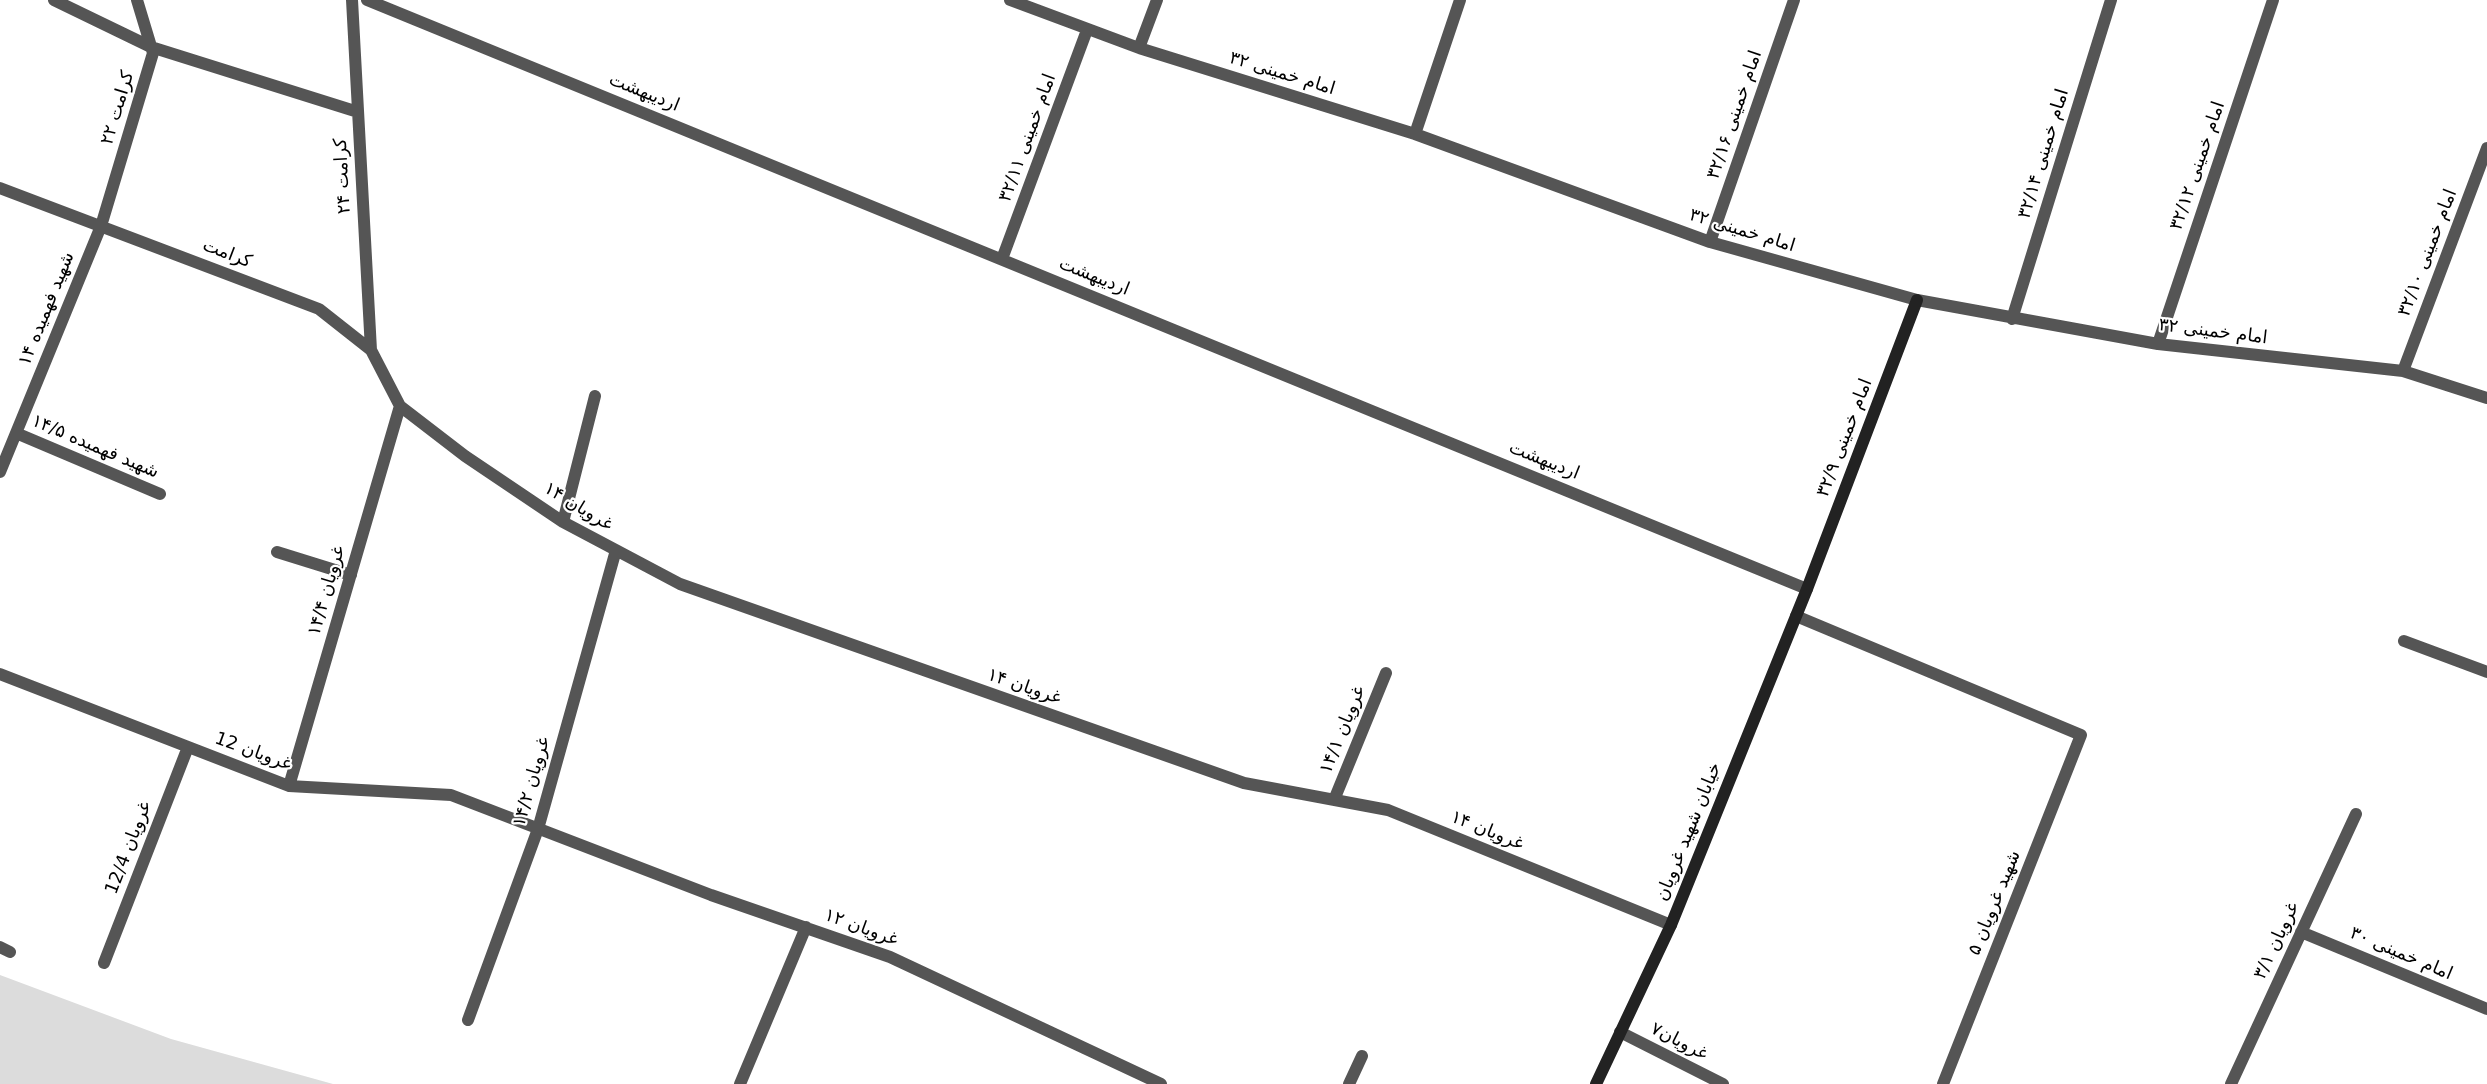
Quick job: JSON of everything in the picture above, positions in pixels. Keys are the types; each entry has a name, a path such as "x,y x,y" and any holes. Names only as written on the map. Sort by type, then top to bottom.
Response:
{"street":[{"path":"54,0 151,47 358,112"},
{"name":"کرامت ۲۲","path":"101,226 153,54 136,0"},
{"name":"کرامت ۲۴","path":"352,0 371,350"},
{"name":"اردیبهشت","path":"367,0 1807,589"},
{"name":"امام خمینی ۳۲","path":"1010,0 1139,48 1415,134 1710,242 1917,300 2158,344 2403,372 2487,398"},
{"path":"1139,48 1157,0"},
{"path":"1415,134 1460,0"},
{"name":"امام خمینی ۳۲/۱۶","path":"1710,242 1794,0"},
{"name":"امام خمینی ۳۲/۱۴","path":"2012,319 2111,0"},
{"name":"امام خمینی ۳۲/۱۲","path":"2158,344 2273,0"},
{"name":"امام خمینی ۳۲/۱۱","path":"1002,258 1087,30"},
{"name":"امام خمینی ۳۲/۱۰","path":"2403,372 2487,148"},
{"name":"کرامت","path":"0,188 319,309 371,350 400,406"},
{"name":"شهید فهمیده ۱۴","path":"0,472 101,226"},
{"name":"امام خمینی ۳۲/۹","path":"1807,589 1917,300"},
{"path":"563,522 595,396"},
{"name":"غرویان ۱۴","path":"400,406 465,456 563,522 680,584 1244,783 1388,810 1671,925"},
{"name":"غرویان ۱۴/۴","path":"290,786 400,406"},
{"name":"شهید فهمیده ۱۴/۵","path":"16,433 160,494"},
{"name":"غرویان ۱۴/۲","path":"468,1020 538,829 616,550"},
{"path":"277,552 351,575"},
{"name":"خیابان شهید غرویان","path":"1596,1084 1671,925 1807,589"},
{"name":"شهید غرویان ۵","path":"1796,616 2081,735 1943,1084"},
{"path":"2404,641 2487,672"},
{"name":"غرویان ۱۴/۱","path":"1334,800 1386,673"},
{"name":"غرویان 12","path":"0,674 290,786 451,795 538,829"},
{"name":"غرویان 12/4","path":"104,963 188,747"},
{"name":"غرویان ۳/۱","path":"2231,1084 2356,814"},
{"name":"غرویان ۱۲","path":"538,829 711,895 890,957 1161,1084"},
{"path":"740,1084 806,927"},
{"name":"امام خمینی ۳۰","path":"2301,932 2487,1009"},
{"name":"غرویان۷","path":"1620,1032 1723,1084"},
{"path":"1348,1084 1362,1056"}],"shaded area":[{"path":"0,975 171,1039 333,1084 0,1084"}]}
